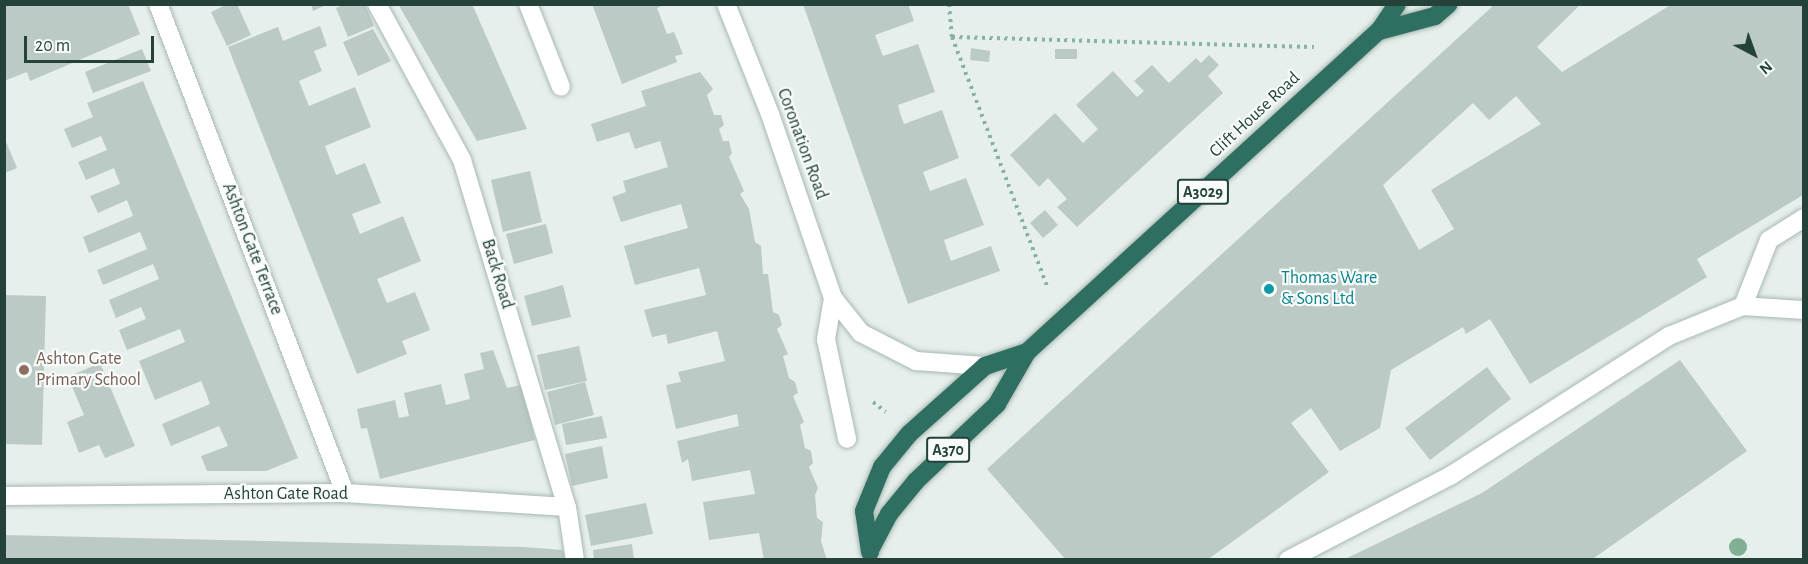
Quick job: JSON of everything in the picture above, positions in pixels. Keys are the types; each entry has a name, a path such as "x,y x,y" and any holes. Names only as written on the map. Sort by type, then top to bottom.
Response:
{"highway":[{"name":"Clift House Road","path":"1028,352 1379,31 1397,4"},
{"name":"Clift House Road","path":"1379,31 1435,16 1449,4"},
{"name":"Coronation Road","path":"870,555 864,511 882,467 909,434 985,366 1028,352"},
{"name":"Coronation Road","path":"870,555 889,514 916,481 997,404 1028,352"}],"street":[{"name":"Ashton Gate Terrace","path":"158,4 345,493"},
{"name":"Back Road","path":"377,4 462,160 567,507 575,560"},
{"path":"528,4 561,87"},
{"name":"Coronation Road","path":"726,4 770,114 833,298 861,333 916,361 985,366"},
{"path":"1743,306 1769,240 1803,218"},
{"name":"Coronation Road","path":"833,298 826,339 847,439"},
{"path":"1288,560 1450,476 1669,336 1743,306 1803,310"},
{"name":"Ashton Gate Road","path":"4,496 345,493 567,507"}],"path":[{"path":"949,4 952,37 1060,324"},
{"path":"952,37 1358,49"}],"building":[{"path":"4,4 128,4 140,34 30,81 27,72 4,81"},
{"path":"228,4 237,4 251,35 227,46 211,12"},
{"path":"311,4 328,4 313,11"},
{"path":"346,4 365,4 374,26 348,37 336,8"},
{"path":"398,4 472,4 527,129 477,141"},
{"path":"592,4 666,4 657,8 667,34 674,32 683,54 675,56 677,62 622,84"},
{"path":"803,4 908,4 914,21 875,35 883,56 918,44 935,92 898,105 901,116 904,124 942,110 959,158 923,172 927,183 930,191 966,178 984,225 944,240 948,253 951,261 991,246 1000,271 908,304"},
{"path":"1495,4 1581,4 1537,47 1562,72 1672,4 1803,4 1803,195 1697,259 1707,277 1530,384 1490,319 1466,334 1463,327 1391,370 1380,428 1340,451 1311,408 1291,423 1329,472 1207,560 1066,560 987,469","holes":["1516,96 1541,124 1431,190 1454,229 1419,250 1383,185 1473,103 1489,120"]},
{"path":"320,26 327,46 314,51 322,71 299,81 309,106 355,87 371,127 325,146 336,175 365,163 381,203 352,214 360,234 403,216 421,261 377,279 387,303 415,292 430,330 402,341 407,354 357,374 228,47 278,27 283,41"},
{"path":"373,29 391,61 358,76 343,42"},
{"path":"971,48 990,51 989,62 970,60"},
{"path":"142,49 151,71 93,93 85,72"},
{"path":"1055,49 1077,49 1077,59 1055,59"},
{"path":"1209,55 1219,65 1208,76 1223,93 1077,227 1057,207 1067,199 1048,178 1039,187 1010,155 1055,113 1083,143 1098,129 1076,105 1113,71 1137,97 1144,91 1134,81 1152,65 1169,83 1196,58 1201,63"},
{"path":"700,72 713,89 707,95 714,115 721,115 724,125 719,129 723,141 729,141 732,153 729,157 744,191 740,194 749,209 755,242 761,246 763,274 768,274 773,312 779,315 782,325 777,329 788,354 783,356 789,378 795,382 798,393 793,396 804,422 800,425 805,448 811,451 813,463 809,467 818,488 815,495 817,518 823,522 821,541 827,560 764,560 759,533 709,540 703,502 755,494 750,470 692,481 688,459 682,463 677,441 739,426 737,414 676,429 666,385 681,382 678,372 725,361 717,331 668,344 666,334 652,337 644,310 706,295 699,268 635,285 624,246 688,228 681,204 621,222 612,197 626,192 623,181 668,167 660,141 635,149 629,132 597,142 591,124 646,106 641,91"},
{"path":"143,81 298,458 266,471 207,471 201,456 228,446 219,426 171,446 162,424 210,404 206,393 201,381 155,400 139,361 185,342 180,329 127,350 119,330 146,319 141,307 116,318 109,300 159,279 153,264 103,285 97,270 147,249 140,232 89,253 83,237 133,216 127,200 98,213 90,196 120,184 114,168 86,180 78,162 107,150 101,136 72,148 64,129 93,117 87,103"},
{"path":"5,139 17,168 5,173"},
{"path":"530,171 542,222 503,232 491,180"},
{"path":"1045,210 1058,225 1043,238 1030,223"},
{"path":"546,224 553,253 514,264 506,234"},
{"path":"563,285 571,317 532,326 524,296"},
{"path":"4,295 46,296 42,445 4,444"},
{"path":"579,346 587,381 545,390 537,355"},
{"path":"493,350 507,388 521,385 535,440 380,479 367,428 361,429 357,409 395,400 399,418 409,416 404,393 441,384 446,405 470,399 464,374 484,369 480,353"},
{"path":"1680,360 1747,451 1591,560 1343,560 1482,493"},
{"path":"100,363 135,446 105,458 99,445 79,453 67,422 84,415 68,377"},
{"path":"1487,367 1511,399 1430,460 1405,428"},
{"path":"585,382 594,415 555,425 547,392"},
{"path":"602,416 607,438 566,445 562,424"},
{"path":"602,446 608,478 572,486 565,454"},
{"path":"646,503 653,534 591,546 585,515"},
{"path":"4,535 524,547 563,550 565,560 4,560"},
{"path":"632,544 634,560 594,560 593,550"}],"place":[{"name":"Thomas Ware & Sons Ltd","path":"1269,289"},
{"name":"Ashton Gate Primary School","path":"24,370"}]}
